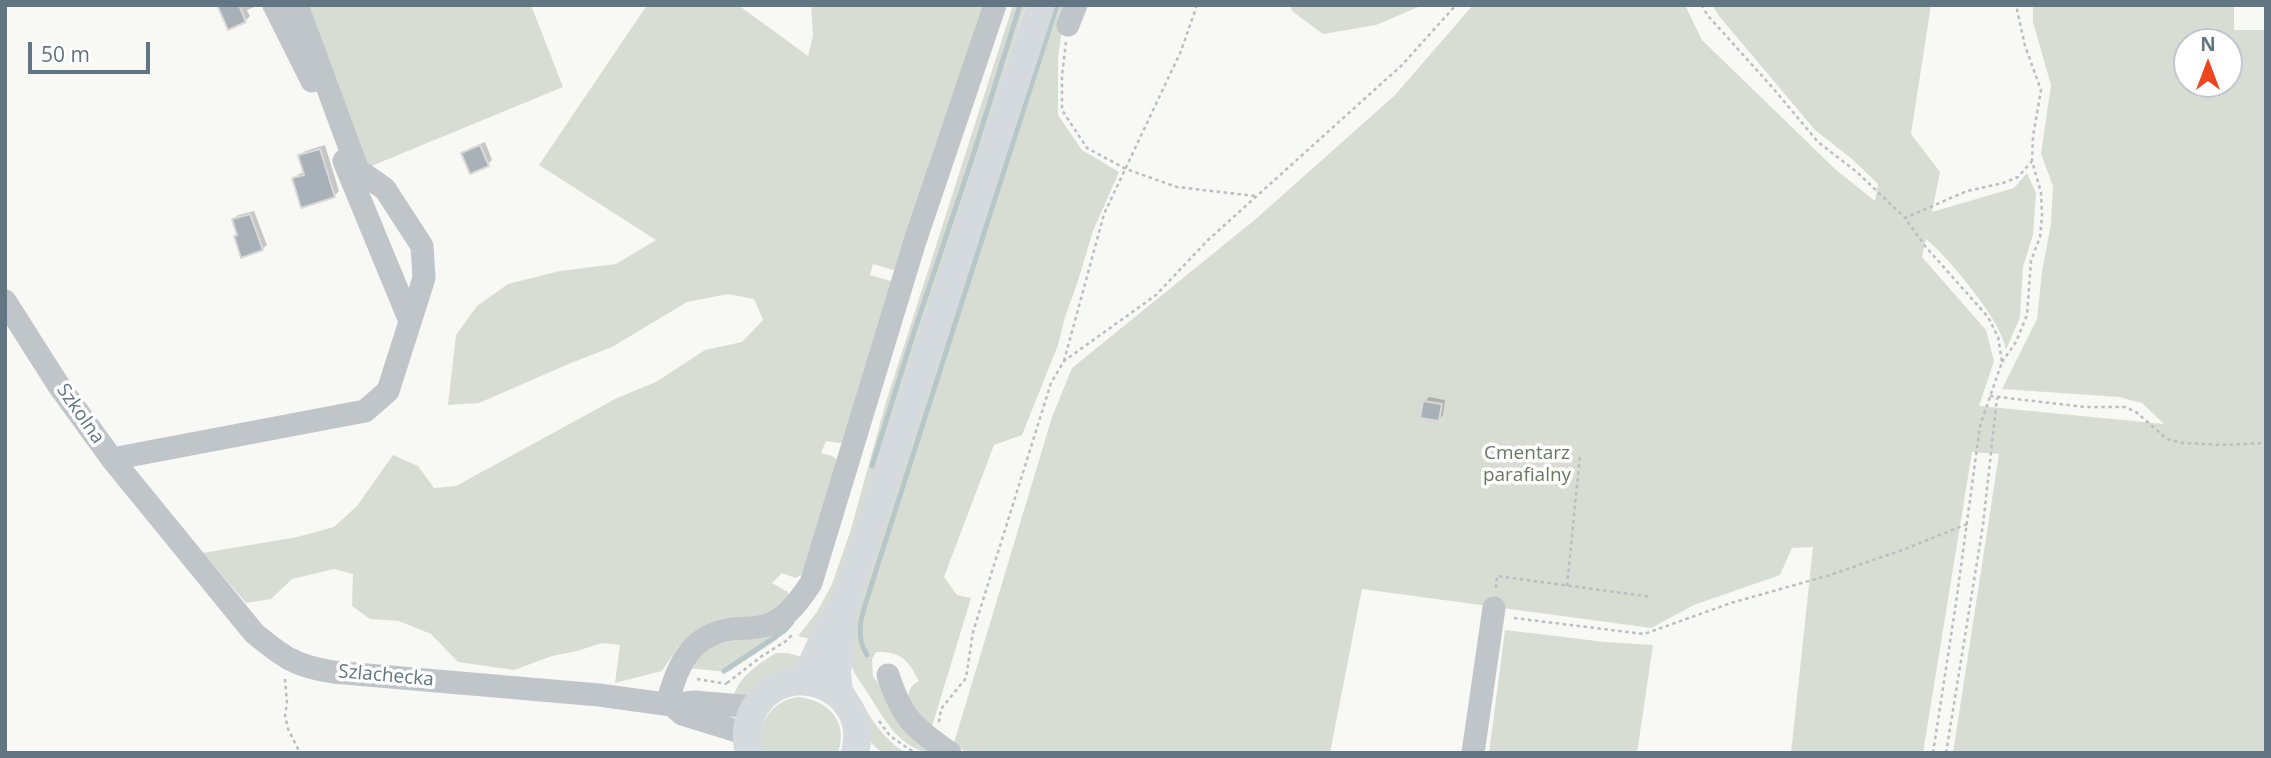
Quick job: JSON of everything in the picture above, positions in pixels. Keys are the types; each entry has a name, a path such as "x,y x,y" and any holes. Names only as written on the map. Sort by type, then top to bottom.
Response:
{"main road":[{"path":"839,694 837,673 845,603 1041,5"},
{"path":"804,681 827,631 845,603"},
{"path":"748,744 749,720 764,696 776,687 804,681 823,684 839,694 849,706 858,734 858,752"}],"street":[{"path":"274,5 311,79 411,321"},
{"path":"112,459 365,411 388,391 424,278 422,246 384,189 358,170 297,5"},
{"path":"670,705 675,677 690,649 704,638 726,630 769,625 782,618 811,583 911,254 995,5"},
{"name":"Szkolna","path":"5,301 59,386 112,459 163,521"},
{"name":"Szlachecka","path":"163,521 254,633 288,658 307,668 599,695 670,705 694,702 755,707"},
{"path":"1473,753 1493,612"},
{"path":"888,676 902,711 943,748"},
{"name":"Szlachecka","path":"670,705 682,714 748,744"}],"path":[{"path":"943,748 941,709 966,678 973,632 1051,383 1064,361 1104,214 1181,51 1197,5"},
{"path":"1064,361 1156,295 1208,240 1402,65 1455,5"},
{"path":"1701,5 1818,142 1858,173 1905,218 1925,246 1988,317 1998,337 2002,362"},
{"path":"1933,753 1980,426 2002,362 2016,341 2027,315 2031,261 2040,237 2041,191 2032,160 2032,135 2041,90 2025,46 2016,5"},
{"path":"1072,15 1062,75 1062,110 1087,148 1126,169 1177,187 1257,196"},
{"path":"1905,218 1967,191 2018,177 2032,160"},
{"path":"1990,396 2085,407 2125,407 2136,412 2167,439 2183,443 2266,443"},
{"path":"1946,753 1983,525 1997,398"},
{"path":"1567,586 1580,455"},
{"path":"1652,597 1497,576 1493,612 1644,634 1741,599 1830,575 1967,524"},
{"path":"288,658 285,715 288,729 300,753"}],"green space":[{"path":"309,5 531,5 563,87 369,167"},
{"path":"647,5 738,5 808,56 813,36 811,5 989,5 902,265 893,270 873,264 870,275 891,281 846,441 826,441 821,453 838,461 801,575 795,578 782,573 772,583 788,592 788,599 776,611 691,637 678,647 662,671 615,683 620,645 602,643 552,656 514,670 458,662 431,634 399,621 370,619 352,606 353,574 334,569 292,579 271,599 246,603 203,553 297,537 334,527 357,506 393,455 418,466 434,488 456,486 617,398 656,382 705,350 742,342 763,320 754,299 728,294 687,302 612,347 479,403 448,405 456,335 477,306 508,284 560,271 616,264 656,240 539,165"},
{"path":"1013,5 1026,5 846,569 814,640 798,636 817,612 832,584 851,529 886,402"},
{"path":"1051,5 1068,5 1058,58 1058,115 1082,150 1119,172 1093,231 1058,345 1022,435 994,445 944,577 957,595 971,598 931,730 908,701 910,689 919,681 907,662 898,655 885,652 876,652 872,659 873,676 920,741 936,753 913,747 894,732 854,671 850,655 851,638 861,595"},
{"path":"1290,5 1423,5 1376,25 1323,34 1292,11"},
{"name":"Cmentarz parafialny","path":"1473,5 1685,5 1702,40 1835,169 1875,201 1878,184 1815,130 1712,5 1931,5 1911,134 1940,172 1932,212 2014,188 2027,173 2036,193 2033,235 2023,267 2020,317 2006,350 2003,338 1985,307 1926,239 1922,257 1986,330 1994,361 1979,406 2164,424 2142,403 2119,397 2002,389 2037,319 2051,224 2053,186 2041,154 2051,85 2033,22 2033,5 2234,5 2234,28 2173,28 2173,98 2243,98 2243,30 2266,30 2266,753 1953,753 1999,454 1972,452 1923,753 1791,753 1813,547 1792,548 1780,575 1694,605 1651,628 1362,589 1330,753 967,753 954,743 1052,417 1072,368 1257,218 1395,95"},
{"path":"1505,630 1653,645 1637,753 1489,753"},
{"path":"775,634 778,639 728,672 688,668 701,653 711,647 729,641"},
{"path":"776,653 805,658 799,668 752,694 733,699 744,678"},
{"path":"846,674 878,728 906,753 884,752 869,740 863,730"},
{"path":"798,697 818,703 833,714 841,731 838,753 764,753 761,733 767,716 772,709 788,699"}],"building":[{"path":"217,5 239,5 246,22 228,30"},
{"path":"480,145 489,166 470,174 461,153"},
{"path":"320,149 335,197 301,208 292,178 304,175 298,155"},
{"path":"250,214 263,250 241,258 232,219"},
{"path":"1423,401 1442,404 1439,421 1420,418"}],"waterway":[{"path":"872,466 1020,5"},
{"path":"867,655 860,637 863,610 1057,5"},
{"path":"724,671 784,631 792,622"}]}
